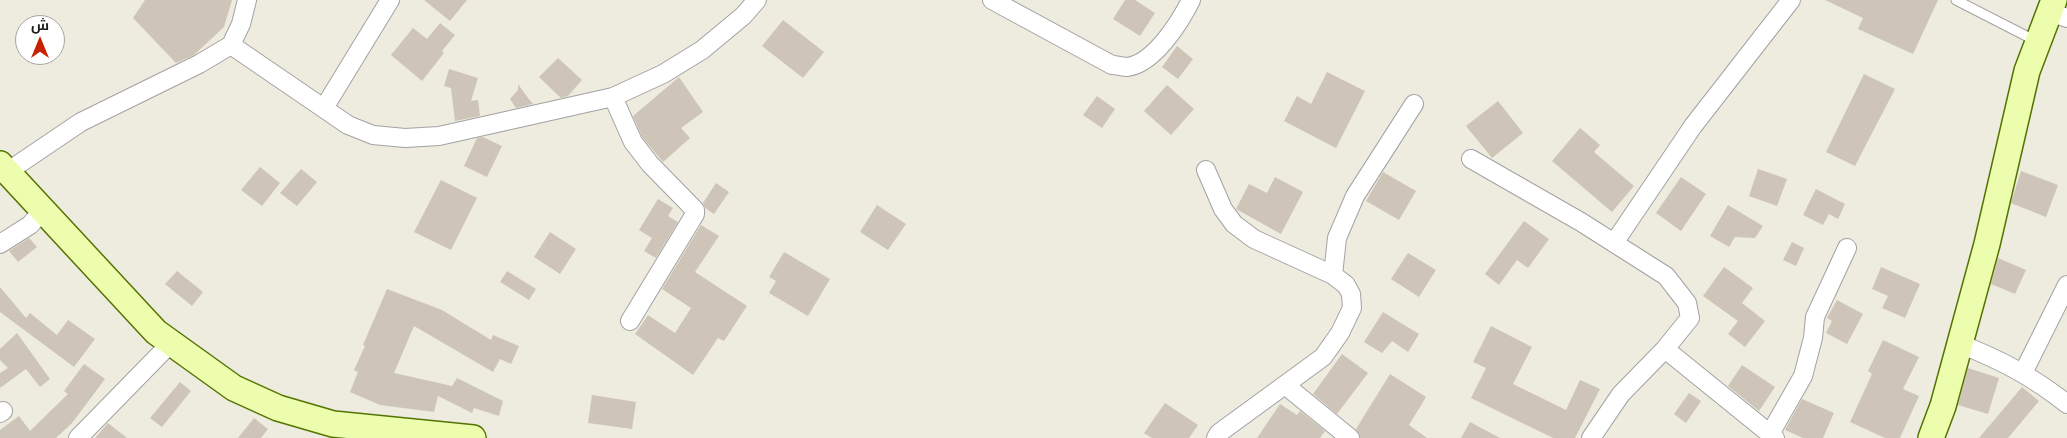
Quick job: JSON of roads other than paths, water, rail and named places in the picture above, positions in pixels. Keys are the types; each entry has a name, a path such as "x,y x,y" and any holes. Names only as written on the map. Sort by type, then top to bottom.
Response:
{"street":[{"path":"247,0 241,24 231,45 198,64 82,122 4,168 132,307 170,344 234,388 278,408 333,424 473,438"},
{"path":"324,108 390,0"},
{"path":"231,45 348,125 373,135 405,138 439,136 613,97 663,74 702,50 743,16 757,0"},
{"path":"992,0 1112,65 1128,67 1144,60 1160,47 1191,0"},
{"path":"1614,243 1694,126 1791,0"},
{"path":"1931,438 1943,406 1987,244 2027,71 2038,42 2057,10"},
{"path":"613,97 633,142 650,164 694,206 695,210 695,214 630,321"},
{"path":"1333,275 1338,238 1355,196 1414,104"},
{"path":"1471,159 1614,243 1666,276 1687,303 1690,318 1665,349 1621,394 1591,438"},
{"path":"1206,170 1223,209 1234,224 1254,239 1333,275 1346,286 1351,294 1352,308 1340,333 1323,357 1250,409 1219,433 1216,438"},
{"path":"0,244 30,225 43,210"},
{"path":"1665,349 1772,436 1803,376 1813,338 1815,317 1847,248"},
{"path":"2023,373 2067,285"},
{"path":"78,438 170,344"},
{"path":"1960,344 2000,360 2023,373 2067,404"},
{"path":"1285,385 1350,438"}],"lane":[{"path":"1956,0 2038,42"}]}
